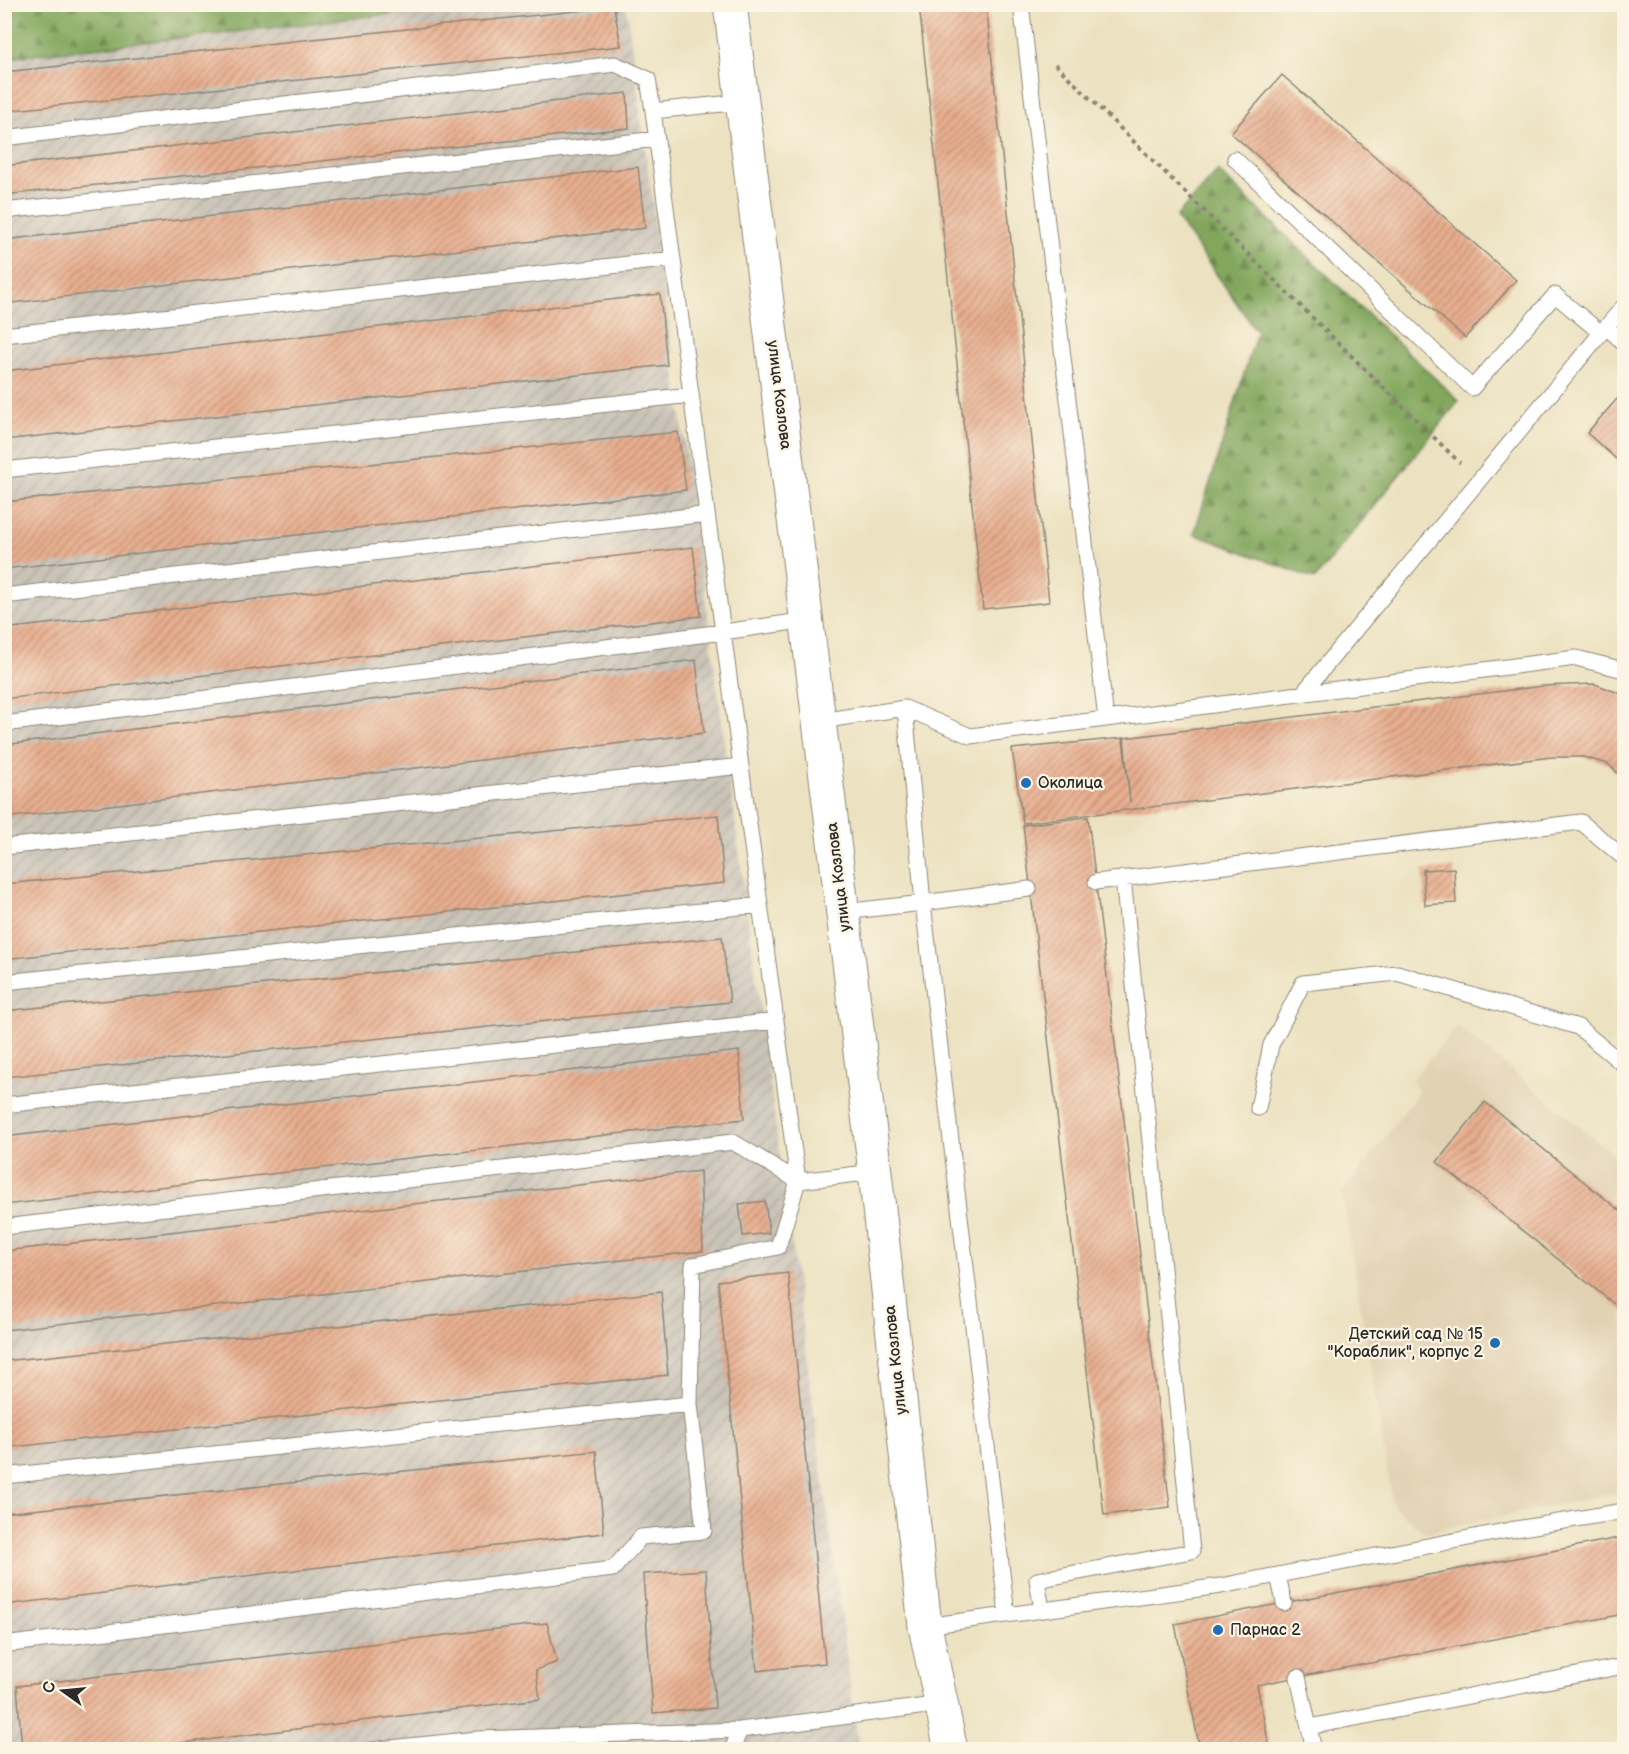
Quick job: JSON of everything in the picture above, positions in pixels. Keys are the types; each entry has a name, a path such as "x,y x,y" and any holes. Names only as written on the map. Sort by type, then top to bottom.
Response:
{"main road":[{"name":"улица Козлова","path":"730,4 808,620 926,1626 951,1749"}],"lane":[{"path":"1021,4 1106,719"},
{"path":"4,138 615,64 648,79 798,1181 778,1247 693,1266 690,1404 705,1531 641,1537 613,1569 11,1644"},
{"path":"653,111 742,102"},
{"path":"4,211 657,139"},
{"path":"1235,159 1472,388 1555,295 1624,343"},
{"path":"4,335 673,259"},
{"path":"1303,693 1624,306"},
{"path":"4,470 691,395"},
{"path":"4,596 707,514"},
{"path":"4,724 808,620"},
{"path":"820,721 905,708 970,736 1576,658 1624,670"},
{"path":"905,708 923,903 1007,1615"},
{"path":"4,847 741,766"},
{"path":"1096,882 1581,822 1624,858"},
{"path":"1042,1610 1037,1580 1192,1551 1123,878"},
{"path":"843,912 1029,889"},
{"path":"4,982 760,905"},
{"path":"1258,1108 1271,1045 1303,983 1397,973 1578,1027 1624,1065"},
{"path":"4,1105 776,1021"},
{"path":"4,1227 733,1142 798,1181 874,1172"},
{"path":"4,1476 690,1404"},
{"path":"926,1626 1221,1586 1510,1530 1624,1511"},
{"path":"1278,1575 1284,1603"},
{"path":"1309,1727 1624,1666"},
{"path":"1298,1677 1314,1749"},
{"path":"370,1749 740,1731 942,1704"},
{"path":"732,1749 740,1731"}],"path":[{"path":"1024,34 1478,481"}],"shaded area":[{"path":"477,5 626,5 859,1749 5,1749 4,58"},
{"name":"Детский сад № 15 \"Кораблик\", корпус 2","path":"1457,1026 1624,1163 1624,1491 1425,1533 1393,1506 1342,1194 1419,1092 1411,1081"}],"green space":[{"path":"439,4 443,8 5,58 5,5"},
{"path":"1218,171 1459,401 1315,579 1194,534 1257,332 1176,217"}],"building":[{"path":"919,4 986,4 1049,602 983,609"},
{"path":"614,7 621,46 4,111 4,72"},
{"path":"1282,75 1516,280 1465,338 1231,133"},
{"path":"627,93 629,128 4,195 4,166"},
{"path":"638,167 645,228 4,304 4,240"},
{"path":"660,294 667,365 4,440 4,371"},
{"path":"1624,391 1624,466 1587,433"},
{"path":"678,432 686,490 4,569 4,502"},
{"path":"693,547 701,616 4,699 4,629"},
{"path":"696,660 704,733 4,818 4,745"},
{"path":"1595,684 1624,695 1624,779 1608,764 1583,757 1552,757 1023,823 1012,749 1123,738 1130,802 1124,738 1543,686"},
{"path":"718,815 724,883 4,959 4,884"},
{"path":"1088,817 1170,1507 1104,1515 1023,825"},
{"path":"1454,868 1456,903 1425,905 1423,870"},
{"path":"722,937 730,1002 4,1077 4,1011"},
{"path":"739,1051 744,1119 4,1205 4,1137"},
{"path":"1485,1102 1624,1214 1624,1312 1437,1162"},
{"path":"700,1171 703,1251 5,1330 5,1251"},
{"path":"765,1201 769,1233 743,1236 739,1204"},
{"path":"788,1273 825,1663 757,1671 718,1281"},
{"path":"661,1292 668,1375 4,1448 4,1361"},
{"path":"596,1451 604,1533 4,1605 4,1513"},
{"path":"1624,1537 1624,1614 1257,1685 1270,1750 1200,1750 1175,1624"},
{"path":"706,1570 715,1708 653,1713 643,1574"},
{"path":"547,1623 557,1662 536,1670 540,1699 125,1750 22,1750 17,1686"}],"place":[{"name":"Околица","path":"1026,783"},
{"name":"Детский сад № 15 \"Кораблик\", корпус 2","path":"1495,1343"},
{"name":"Парнас 2","path":"1218,1630"}]}
